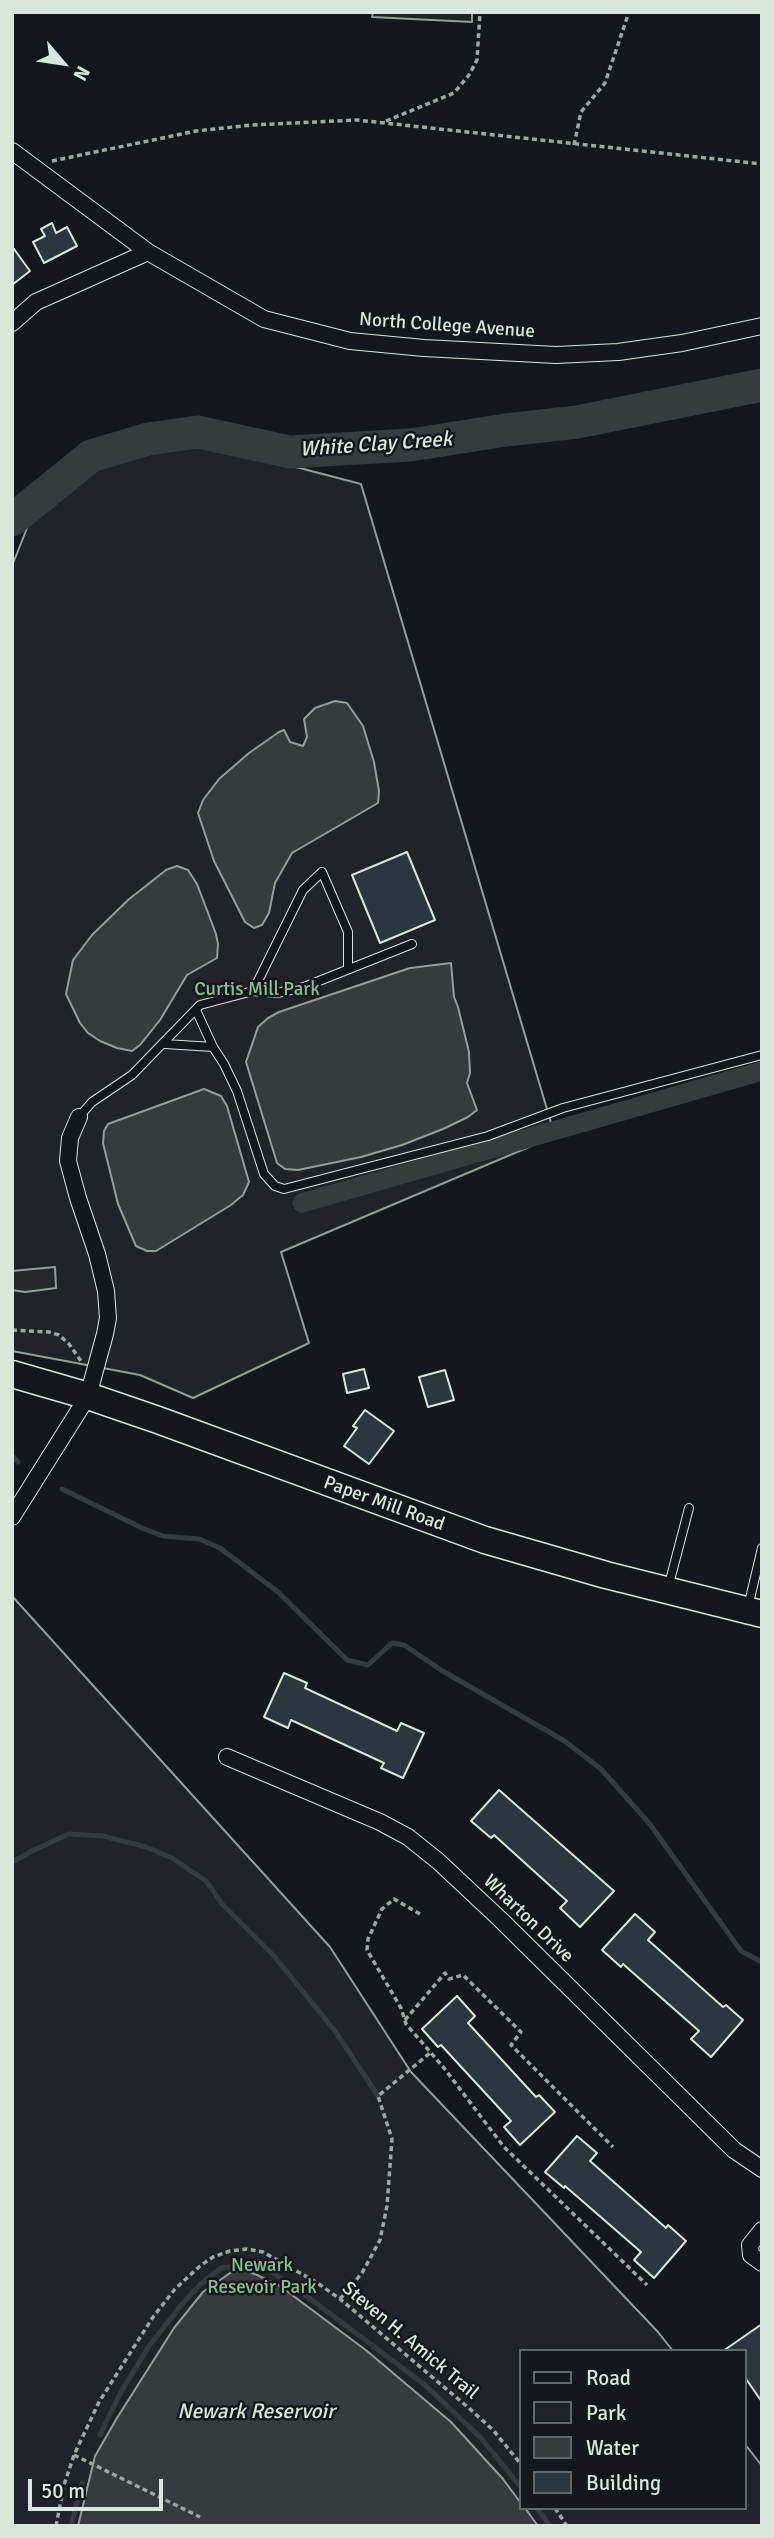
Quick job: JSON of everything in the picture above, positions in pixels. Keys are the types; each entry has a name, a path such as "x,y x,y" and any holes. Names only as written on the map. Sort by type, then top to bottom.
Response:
{"main road":[{"name":"Paper Mill Road","path":"12,1374 88,1395 485,1540 754,1613"}],"street":[{"name":"North College Avenue","path":"12,150 148,252 264,319 350,341 556,355 631,350 682,343 762,326"},
{"path":"12,323 36,302 148,252"},
{"path":"12,1517 18,1493 88,1395 105,1334 107,1302 97,1254 68,1161 70,1138 79,1117"},
{"name":"Wharton Drive","path":"227,1757 380,1822 408,1837 501,1920 734,2151 762,2169"},
{"path":"762,2230 750,2245 751,2255 762,2263"}],"lane":[{"path":"253,991 303,890 322,872 348,932 348,969"},
{"path":"79,1117 92,1101 132,1074 165,1044 200,1005 253,991 277,993 304,986 412,944"},
{"path":"196,1010 237,1091 264,1174 275,1186 285,1189 488,1136 563,1108 762,1055"},
{"path":"165,1044 213,1047"},
{"path":"668,1591 689,1508"},
{"path":"754,1613 762,1548"}],"path":[{"path":"384,122 454,93 477,60 480,12"},
{"path":"574,145 581,112 605,83 629,12"},
{"path":"32,166 196,131 312,121 384,122 762,164"},
{"path":"12,1330 59,1335 81,1361"},
{"path":"421,1914 394,1899 382,1909 368,1939 367,1950 376,1961 405,2020 504,2147 647,2285"},
{"path":"405,2020 445,1973 449,1979 463,1975 521,2032 512,2045 613,2147"},
{"path":"340,2299 362,2273 380,2240 387,2206 392,2139 377,2096 430,2053"},
{"name":"Steven H. Amick Trail","path":"56,2526 64,2484 74,2455 99,2402 153,2317 175,2289 213,2257 230,2251 247,2249 262,2252 316,2282 340,2299 470,2409 493,2430 518,2461"},
{"path":"74,2455 200,2517"},
{"path":"556,2510 567,2526"}],"green space":[{"path":"373,12 472,12 472,22 372,17"},
{"name":"Curtis Mill Park","path":"200,442 361,484 555,1136 281,1252 309,1343 193,1398 140,1375 12,1351 12,566 29,523 96,464"},
{"name":"Newark Resevoir Park","path":"12,1596 330,1947 411,2072 671,2349 518,2349 518,2510 746,2510 746,2446 762,2466 762,2526 12,2526"}],"shaded area":[{"path":"55,1267 56,1288 25,1292 12,1290 12,1271"}],"water":[{"path":"335,701 347,703 363,726 374,762 379,791 378,803 292,853 275,883 269,913 262,925 254,928 245,922 214,861 198,813 203,800 219,779 279,732 284,730 290,742 303,746 307,737 304,719 315,708"},
{"path":"177,866 188,870 197,884 216,934 217,958 187,975 160,1020 140,1045 132,1051 117,1048 88,1033 80,1023 66,994 73,960 92,935 128,900 166,870"},
{"path":"451,963 454,997 469,1052 470,1073 467,1083 477,1110 443,1129 361,1157 298,1170 285,1169 277,1163 246,1062 258,1027 279,1012 410,968"},
{"path":"204,1089 221,1096 227,1106 249,1182 243,1195 231,1205 156,1251 147,1251 136,1246 118,1204 103,1143 104,1131 108,1124"},
{"name":"Newark Reservoir","path":"242,2270 280,2286 367,2351 451,2422 503,2479 518,2499 518,2510 526,2510 538,2526 78,2526 95,2456 117,2418 174,2328 203,2292 230,2273"}],"building":[{"path":"52,223 56,233 67,227 77,246 44,263 33,242 45,236 41,229"},
{"path":"14,249 30,271 12,285 12,251"},
{"path":"407,852 435,920 380,943 352,875"},
{"path":"364,1369 369,1388 347,1393 343,1374"},
{"path":"445,1370 454,1400 428,1407 419,1377"},
{"path":"365,1410 394,1431 369,1464 344,1446 357,1428 353,1426"},
{"path":"284,1673 307,1683 305,1688 397,1731 401,1723 424,1733 403,1778 381,1768 384,1763 291,1720 288,1728 264,1717"},
{"path":"499,1790 614,1891 580,1927 560,1908 567,1901 494,1835 491,1838 471,1821"},
{"path":"635,1914 655,1932 648,1940 723,2007 726,2005 743,2020 711,2057 691,2039 699,2031 623,1964 621,1967 602,1950"},
{"path":"457,1996 475,2016 468,2023 536,2097 539,2095 555,2112 520,2145 504,2127 511,2121 441,2045 438,2047 422,2029"},
{"path":"577,2136 597,2153 590,2161 666,2228 668,2225 686,2241 654,2278 634,2260 641,2252 545,2172"},
{"path":"762,2324 762,2402 746,2379 746,2349 726,2349"}],"waterway":[{"name":"White Clay Creek","path":"12,520 91,456 148,439 198,432 290,452 410,445 577,422 762,385"},
{"path":"302,1203 762,1071"},
{"path":"12,1456 18,1462"},
{"path":"62,1489 163,1536 199,1539 220,1548 278,1592 347,1660 368,1665 392,1643 404,1645 441,1670 563,1740 600,1768 649,1823 741,1951 762,1962"},
{"path":"12,1862 69,1834 103,1836 146,1847 172,1858 206,1881 223,1905 274,1956 335,2031 378,2096"},
{"path":"100,2435 121,2392 149,2346 183,2303 221,2268 249,2265 268,2270 293,2286 425,2385 480,2437 518,2484"},
{"path":"71,2526 82,2483"},
{"path":"538,2510 550,2526"}]}
